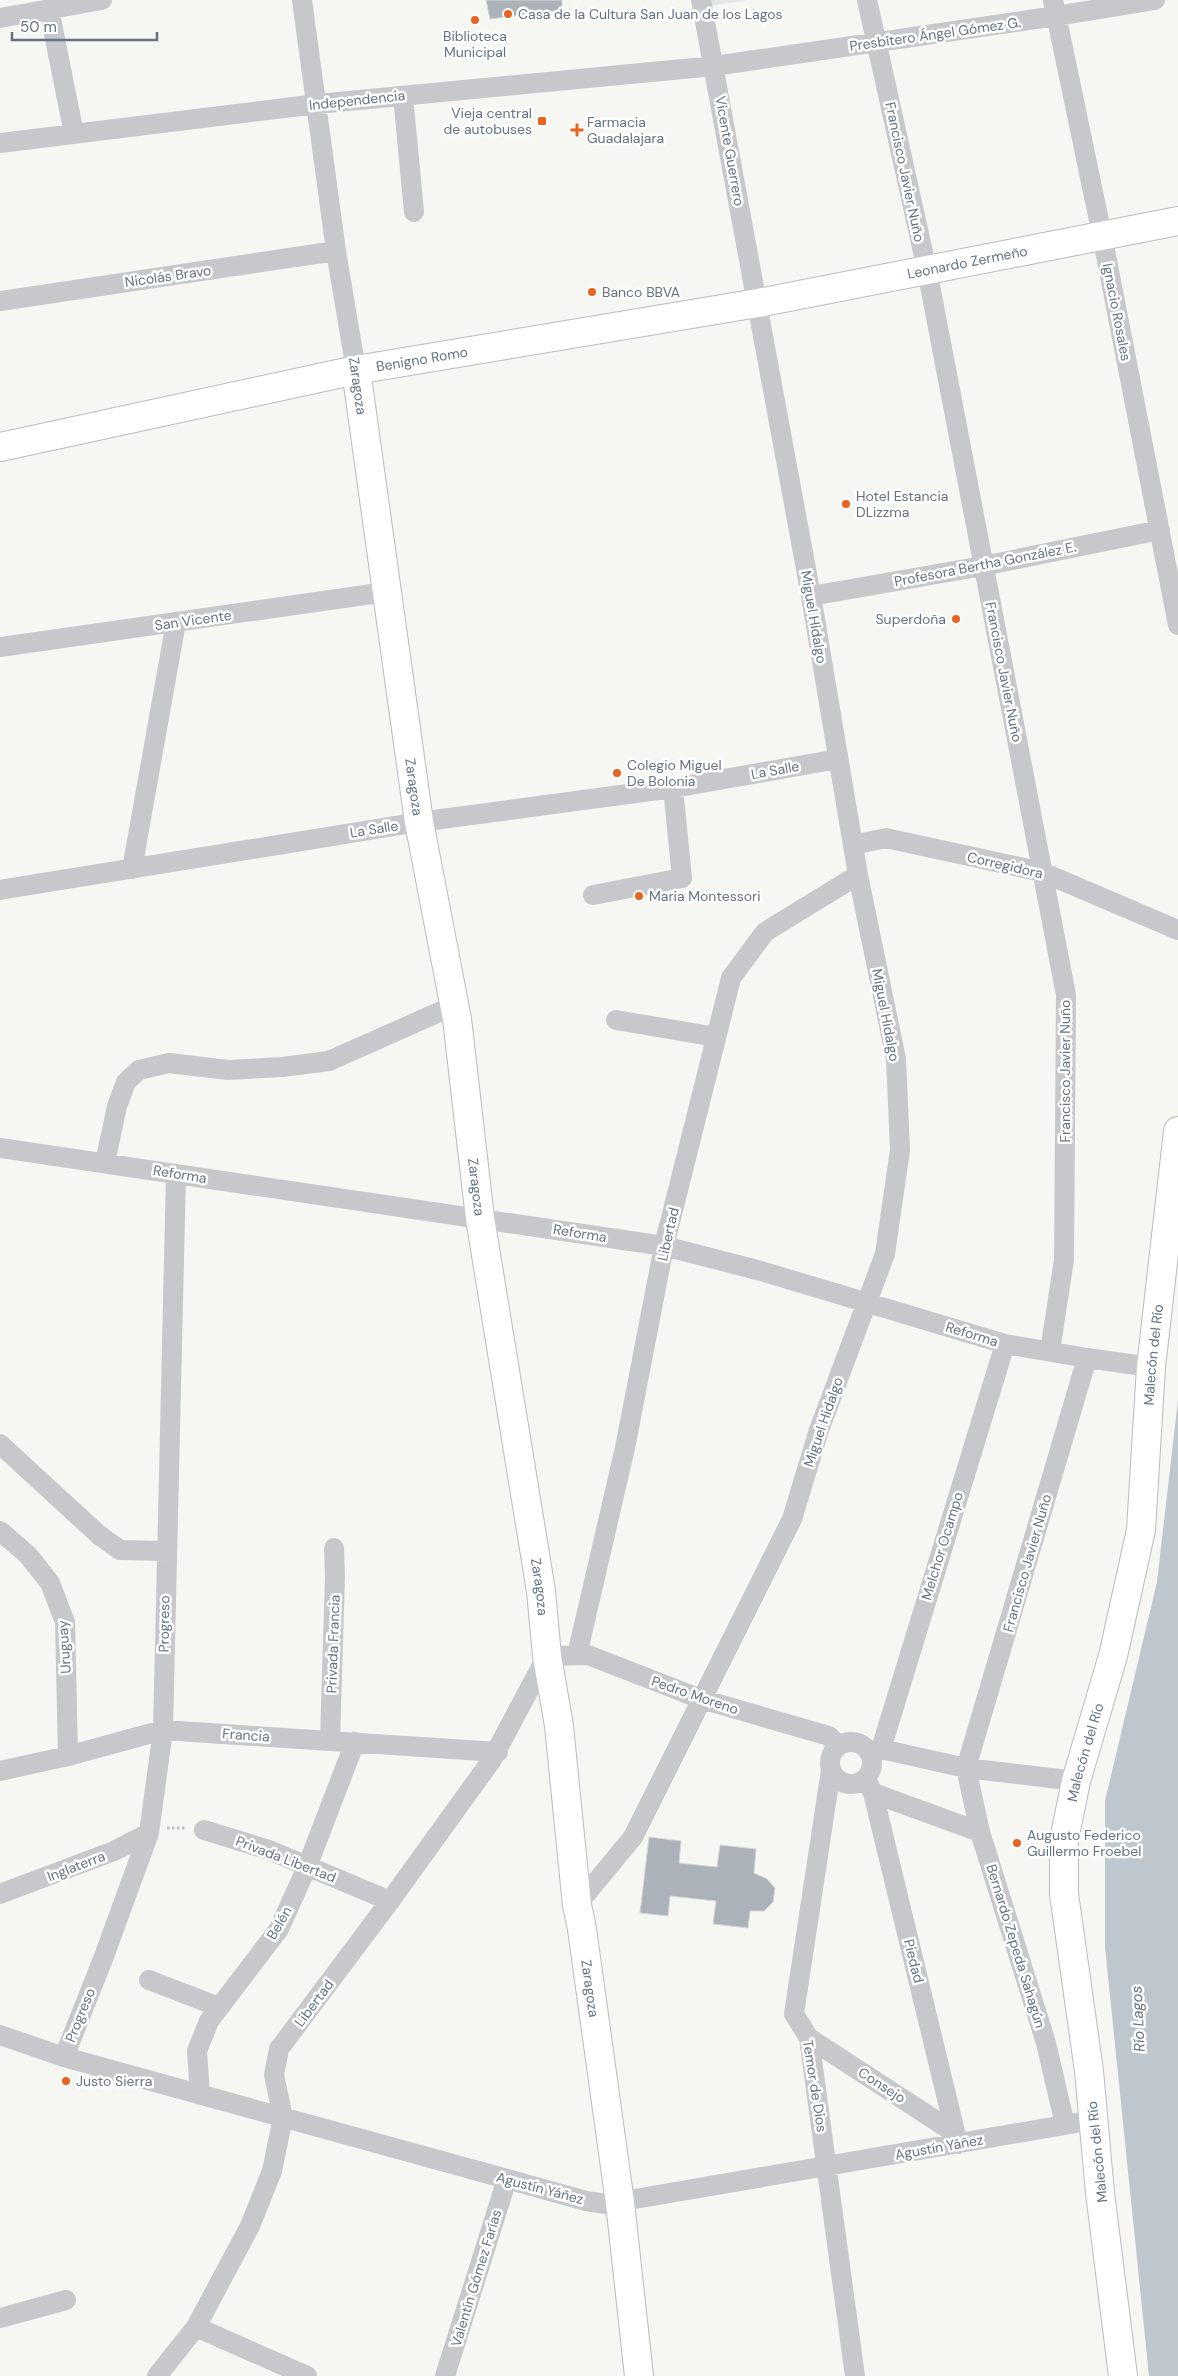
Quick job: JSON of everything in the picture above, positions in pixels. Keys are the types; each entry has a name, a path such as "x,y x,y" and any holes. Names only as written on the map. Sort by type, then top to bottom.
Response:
{"street":[{"path":"0,18 75,2 102,0"},
{"name":"Zaragoza","path":"302,0 336,251 356,370 419,822 455,1005 480,1218 542,1591 548,1656 559,1726 577,1906 582,1929 620,2202 639,2376"},
{"name":"Vicente Guerrero","path":"701,0 758,303"},
{"name":"Francisco Javier Nuño","path":"867,0 926,270 1066,994 1064,1260 1050,1352"},
{"name":"Presbítero Ángel Gómez G.","path":"714,66 877,42 1055,8 1155,0"},
{"name":"Ignacio Rosales","path":"1055,8 1102,235 1178,625"},
{"path":"49,9 74,134"},
{"name":"Independencia","path":"0,143 317,104 714,66"},
{"path":"403,96 414,212"},
{"name":"Leonardo Zermeño","path":"758,303 1178,221"},
{"name":"Nicolás Bravo","path":"0,301 336,251"},
{"name":"Benigno Romo","path":"0,447 356,370 758,303"},
{"name":"Miguel Hidalgo","path":"577,1906 633,1837 792,1519 819,1430 868,1303 884,1254 900,1150 896,1059 858,875 811,596 758,303"},
{"name":"Profesora Bertha González E.","path":"811,596 983,566 1160,530"},
{"name":"San Vicente","path":"0,647 386,592"},
{"path":"132,869 176,622"},
{"name":"La Salle","path":"0,890 419,822 673,788 838,759"},
{"path":"593,895 682,878 673,788"},
{"name":"Corregidora","path":"853,845 886,838 1042,872 1178,930"},
{"name":"Libertad","path":"577,1654 625,1448 664,1246 731,978 766,932 858,875"},
{"path":"105,1163 117,1106 126,1082 139,1070 169,1063 228,1070 282,1067 329,1061 455,1005"},
{"path":"616,1020 716,1037"},
{"name":"Malecón del Río","path":"1123,2376 1089,2071 1064,1894 1064,1840 1076,1782 1113,1656 1140,1530 1151,1367 1178,1131"},
{"name":"Reforma","path":"0,1148 664,1246 760,1271 1005,1344 1151,1367"},
{"name":"Progreso","path":"64,2057 150,1833 163,1730 176,1174"},
{"name":"Melchor Ocampo","path":"875,1751 1005,1344"},
{"name":"Francisco Javier Nuño","path":"966,1768 1087,1358"},
{"path":"0,1444 99,1535 120,1550 166,1551"},
{"name":"Uruguay","path":"0,1531 28,1555 50,1583 65,1622 68,1756"},
{"name":"Privada Francia","path":"330,1740 336,1576 334,1548"},
{"name":"Pedro Moreno","path":"548,1656 588,1655 701,1699 829,1736 839,1746"},
{"name":"Libertad","path":"157,2376 196,2327 250,2226 272,2171 283,2118 274,2075 279,2049 390,1901 498,1752 548,1656"},
{"name":"Francia","path":"0,1771 68,1756 163,1730 498,1752"},
{"name":"Belén","path":"200,2095 196,2051 208,2021 279,1929 307,1867 355,1742"},
{"path":"980,1832 870,1786 846,1784 835,1777 831,1770 831,1757 839,1746 852,1742 875,1751 966,1768 1076,1782"},
{"path":"870,1786 875,1751"},
{"name":"Bernardo Zepeda Sahagún","path":"966,1768 980,1832 1046,2043 1065,2125"},
{"name":"Temor de Dios","path":"831,1770 794,2014 809,2038 855,2376"},
{"name":"Piedad","path":"870,1786 957,2138"},
{"name":"Privada Libertad","path":"204,1830 270,1850 390,1901"},
{"name":"Inglaterra","path":"0,1894 114,1851 150,1833"},
{"path":"149,1980 219,2007"},
{"name":"Agustín Yáñez","path":"0,2035 64,2057 200,2095 586,2201 606,2204 826,2166 957,2138 1093,2120"},
{"name":"Consejo","path":"809,2038 957,2138"},
{"name":"Valentín Gómez Farías","path":"445,2376 507,2179"},
{"path":"0,2318 66,2300"},
{"path":"196,2327 306,2376"}],"path":[{"path":"150,1833 171,1827 204,1830"}],"shaded area":[{"path":"708,0 748,0 709,6"}],"water":[{"name":"Río Lagos","path":"1178,1400 1178,2376 1149,2376 1105,1947 1105,1801 1157,1582"}],"building":[{"name":"Casa de la Cultura San Juan de los Lagos","path":"486,0 562,0 562,10 490,19"},
{"path":"649,1837 681,1841 679,1863 717,1867 720,1845 756,1849 754,1873 767,1879 775,1888 773,1902 764,1911 750,1911 748,1928 713,1924 716,1901 670,1896 668,1916 640,1913"}],"place":[{"name":"Casa de la Cultura San Juan de los Lagos","path":"508,14"},
{"name":"Biblioteca Municipal","path":"475,20"},
{"name":"Vieja central de autobuses","path":"542,121"},
{"name":"Farmacia Guadalajara","path":"577,130"},
{"name":"Banco BBVA","path":"592,292"},
{"name":"Hotel Estancia DLizzma","path":"846,504"},
{"name":"Superdoña","path":"956,619"},
{"name":"Colegio Miguel De Bolonia","path":"617,773"},
{"name":"Maria Montessori","path":"639,896"},
{"name":"Augusto Federico Guillermo Froebel","path":"1017,1843"},
{"name":"Justo Sierra","path":"66,2081"}]}
